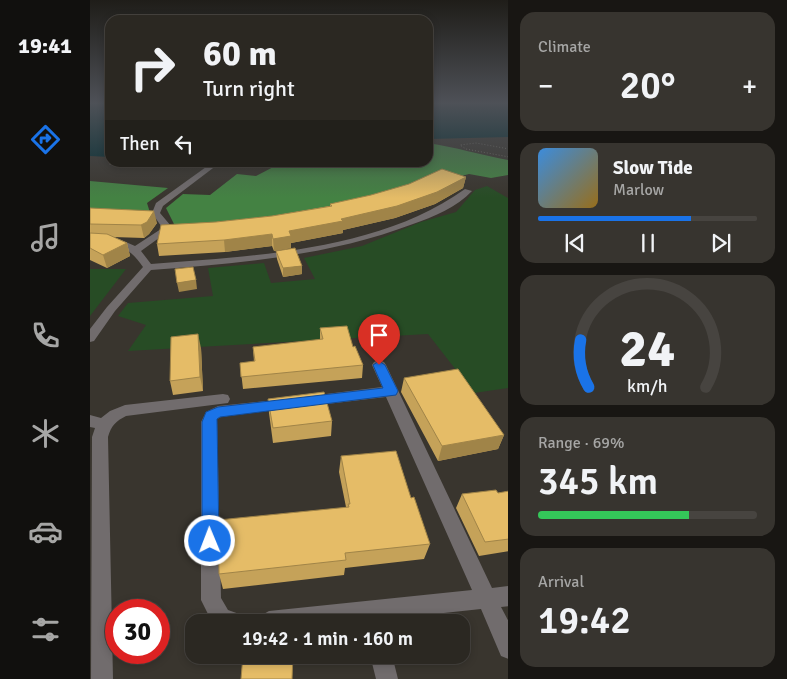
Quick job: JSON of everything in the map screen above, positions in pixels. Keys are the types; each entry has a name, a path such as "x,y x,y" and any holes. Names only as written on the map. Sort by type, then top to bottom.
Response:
{"street":[{"path":"136,250 166,230 166,226 156,213 159,205 211,167"},
{"path":"90,338 111,309 148,267 246,260 316,249 408,224 448,206 468,191"},
{"path":"90,240 119,242 136,250 148,267"},
{"path":"379,365 487,598 508,648"},
{"path":"218,614 211,600 209,422 211,416 218,412 391,391"},
{"path":"102,679 100,437 97,423 125,411 223,400"},
{"path":"389,614 508,596"},
{"path":"383,664 387,679"}],"path":[{"path":"508,149 476,143 460,145 466,149 508,157"}],"green space":[{"path":"433,144 508,160 508,175 491,178 469,174 342,208 176,228 166,208 183,194 210,195 237,174 256,176 273,167 433,167"},
{"path":"90,181 168,188 147,203 152,219 90,220"},
{"path":"487,186 508,198 508,388 474,393 428,334 128,351 146,325 118,316 128,303 213,296 208,268 264,263 271,283 315,279 304,258 362,246 421,222 456,212 475,190"},
{"path":"90,269 126,269 90,316"}],"water":[{"path":"90,135 105,135 105,157 90,156"},
{"path":"433,135 508,135 508,137 433,139"}],"building":[{"path":"442,169 466,177 437,192 397,206 341,219 343,221 289,231 291,236 273,239 272,234 224,240 157,244 161,225 272,216 332,206 330,204 409,184"},
{"path":"90,208 154,211 147,222 141,225 90,224"},
{"path":"90,233 107,234 127,243 103,255 90,248"},
{"path":"295,248 302,266 283,268 276,251"},
{"path":"193,267 196,280 177,283 175,269"},
{"path":"347,326 353,347 355,346 363,365 241,377 240,363 255,361 253,347 323,339 320,328"},
{"path":"198,334 200,377 170,381 171,337"},
{"path":"458,369 504,435 442,446 404,378"},
{"path":"324,392 332,421 273,428 268,399"},
{"path":"396,451 411,498 414,497 430,544 345,553 346,560 219,574 218,520 349,507 341,456"},
{"path":"496,490 498,493 508,491 508,539 485,542 462,494"},
{"path":"242,664 293,664 292,679 241,679"}],"route":[{"path":"210,541 209,422 211,416 218,412 391,391 379,365"}]}
